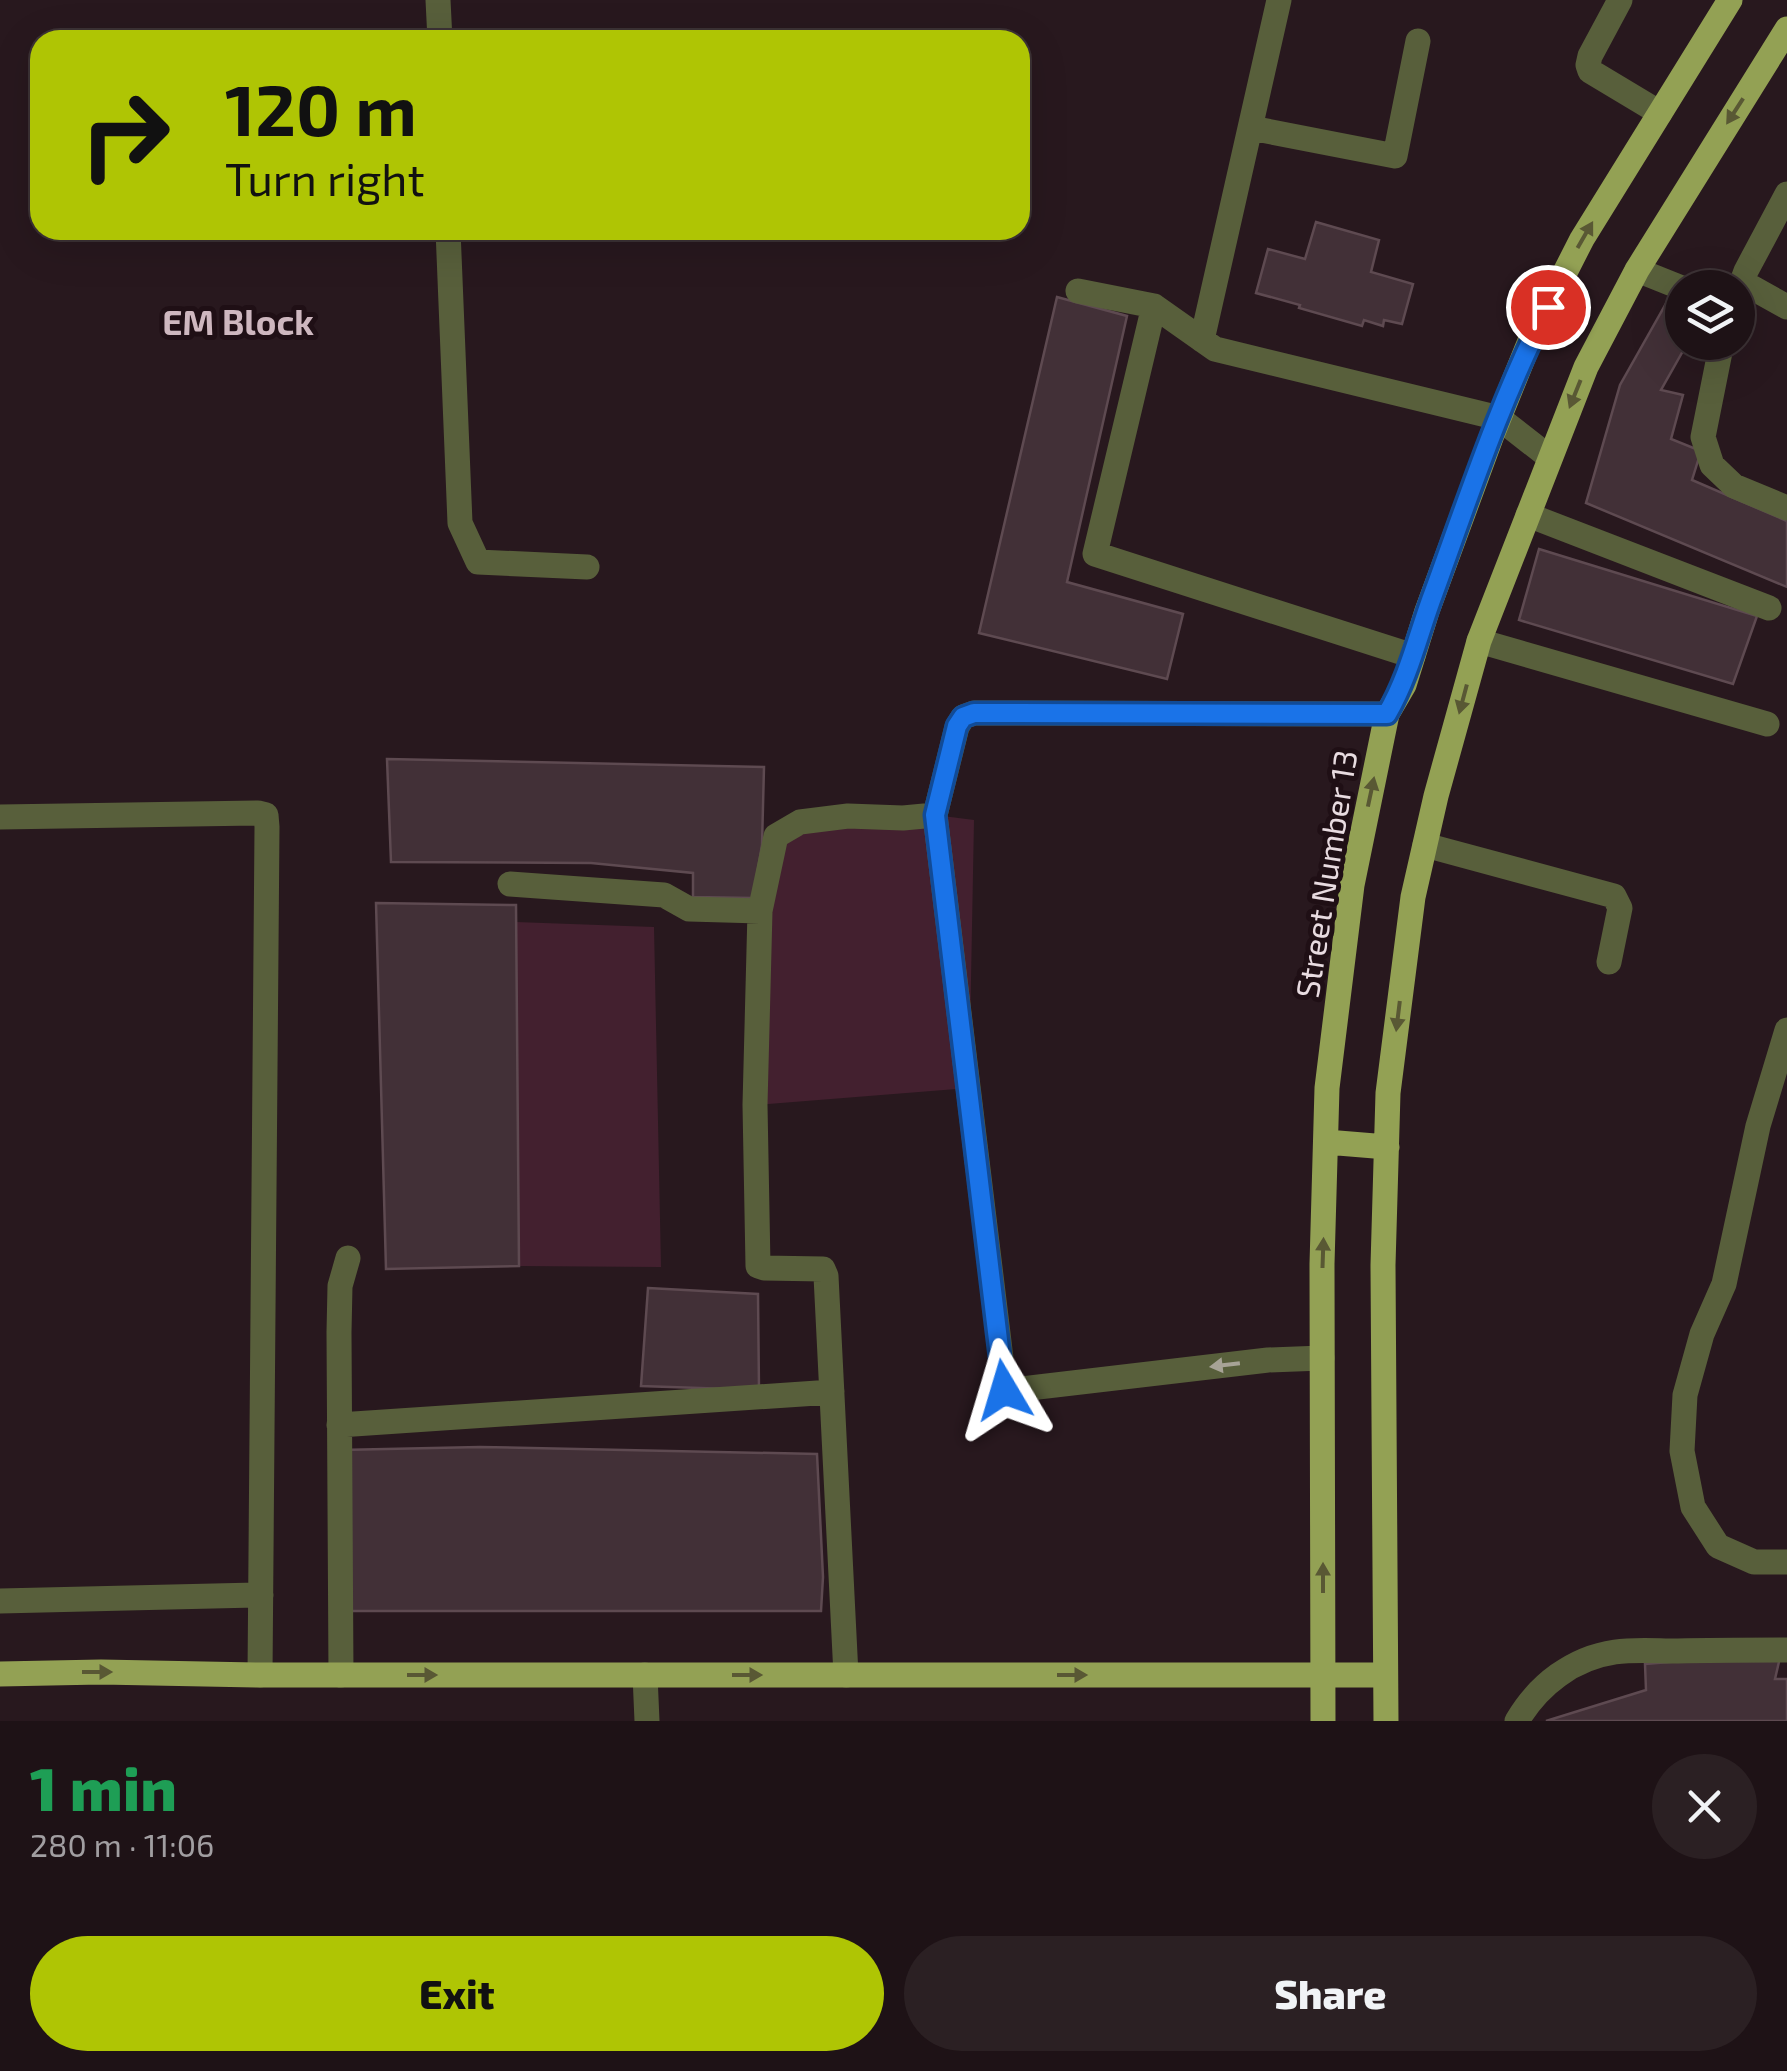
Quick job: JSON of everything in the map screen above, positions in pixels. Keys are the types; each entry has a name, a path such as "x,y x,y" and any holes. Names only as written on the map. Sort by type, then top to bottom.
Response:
{"main road":[{"name":"Street Number 13","path":"1324,1721 1322,1264 1327,1088 1352,886 1387,714 1404,685 1427,612 1530,341 1582,239 1730,0"},
{"path":"1386,1721 1384,1265 1388,1092 1413,896 1425,845 1480,640 1586,367 1636,270 1787,29"},
{"path":"1326,1142 1387,1147"},
{"path":"0,1674 1384,1674"}],"lane":[{"path":"438,0 440,30"},
{"path":"1202,340 1280,0"},
{"path":"1620,0 1590,56 1590,71 1660,113"},
{"path":"1250,128 1395,156 1418,41"},
{"path":"1747,270 1787,194"},
{"path":"448,240 460,524 478,562 587,567"},
{"path":"1636,270 1665,281"},
{"path":"1078,291 1154,306 1215,349 1499,418 1549,458"},
{"path":"1755,293 1787,307"},
{"path":"1154,306 1095,554 1413,656"},
{"path":"1718,360 1703,437 1712,466 1734,486 1787,508"},
{"path":"1528,515 1769,608"},
{"path":"1480,640 1767,724"},
{"path":"1322,1358 1268,1360 1004,1390 935,815 957,726 963,717 974,713 1387,714"},
{"path":"0,817 266,815 260,1675"},
{"path":"846,1675 825,1271 758,1266 755,1105 760,911 776,836 800,822 848,816 935,815"},
{"path":"1425,845 1614,896 1620,908 1608,962"},
{"path":"510,884 664,894 689,909 760,911"},
{"path":"1787,1030 1758,1126 1724,1284 1702,1334 1686,1395 1682,1451 1692,1507 1718,1546 1754,1562 1787,1562"},
{"path":"341,1675 340,1286 348,1258"},
{"path":"339,1425 832,1392"},
{"path":"0,1601 260,1594"},
{"path":"1517,1721 1543,1686 1561,1672 1614,1652 1787,1650"},
{"path":"645,1675 647,1721"}],"shaded area":[{"path":"935,815 974,820 969,1088 755,1105 776,836"},
{"path":"516,922 654,927 661,1267 519,1266"}],"building":[{"path":"1316,222 1379,240 1371,272 1413,284 1402,324 1384,320 1383,326 1364,320 1362,326 1256,293 1268,249 1305,259"},
{"path":"1057,297 1127,316 1067,582 1183,614 1167,679 979,633"},
{"path":"1665,305 1665,360 1678,360 1661,390 1683,395 1671,439 1701,451 1692,480 1787,521 1787,587 1586,503 1620,385"},
{"path":"1539,549 1757,616 1733,684 1519,620"},
{"path":"387,759 764,767 762,845 753,898 693,897 693,873 591,863 391,862"},
{"path":"376,903 516,905 519,1266 386,1269"},
{"path":"648,1288 758,1294 759,1390 641,1386"},
{"path":"480,1447 817,1454 821,1611 346,1611 340,1450"},
{"path":"1781,1653 1775,1679 1787,1679 1787,1721 1546,1721 1646,1690 1645,1664"}],"district":[{"name":"EM Block","path":"238,323"}],"route":[{"path":"1004,1390 935,815 957,726 963,717 974,713 1387,714 1404,685 1492,435 1548,307"}]}
